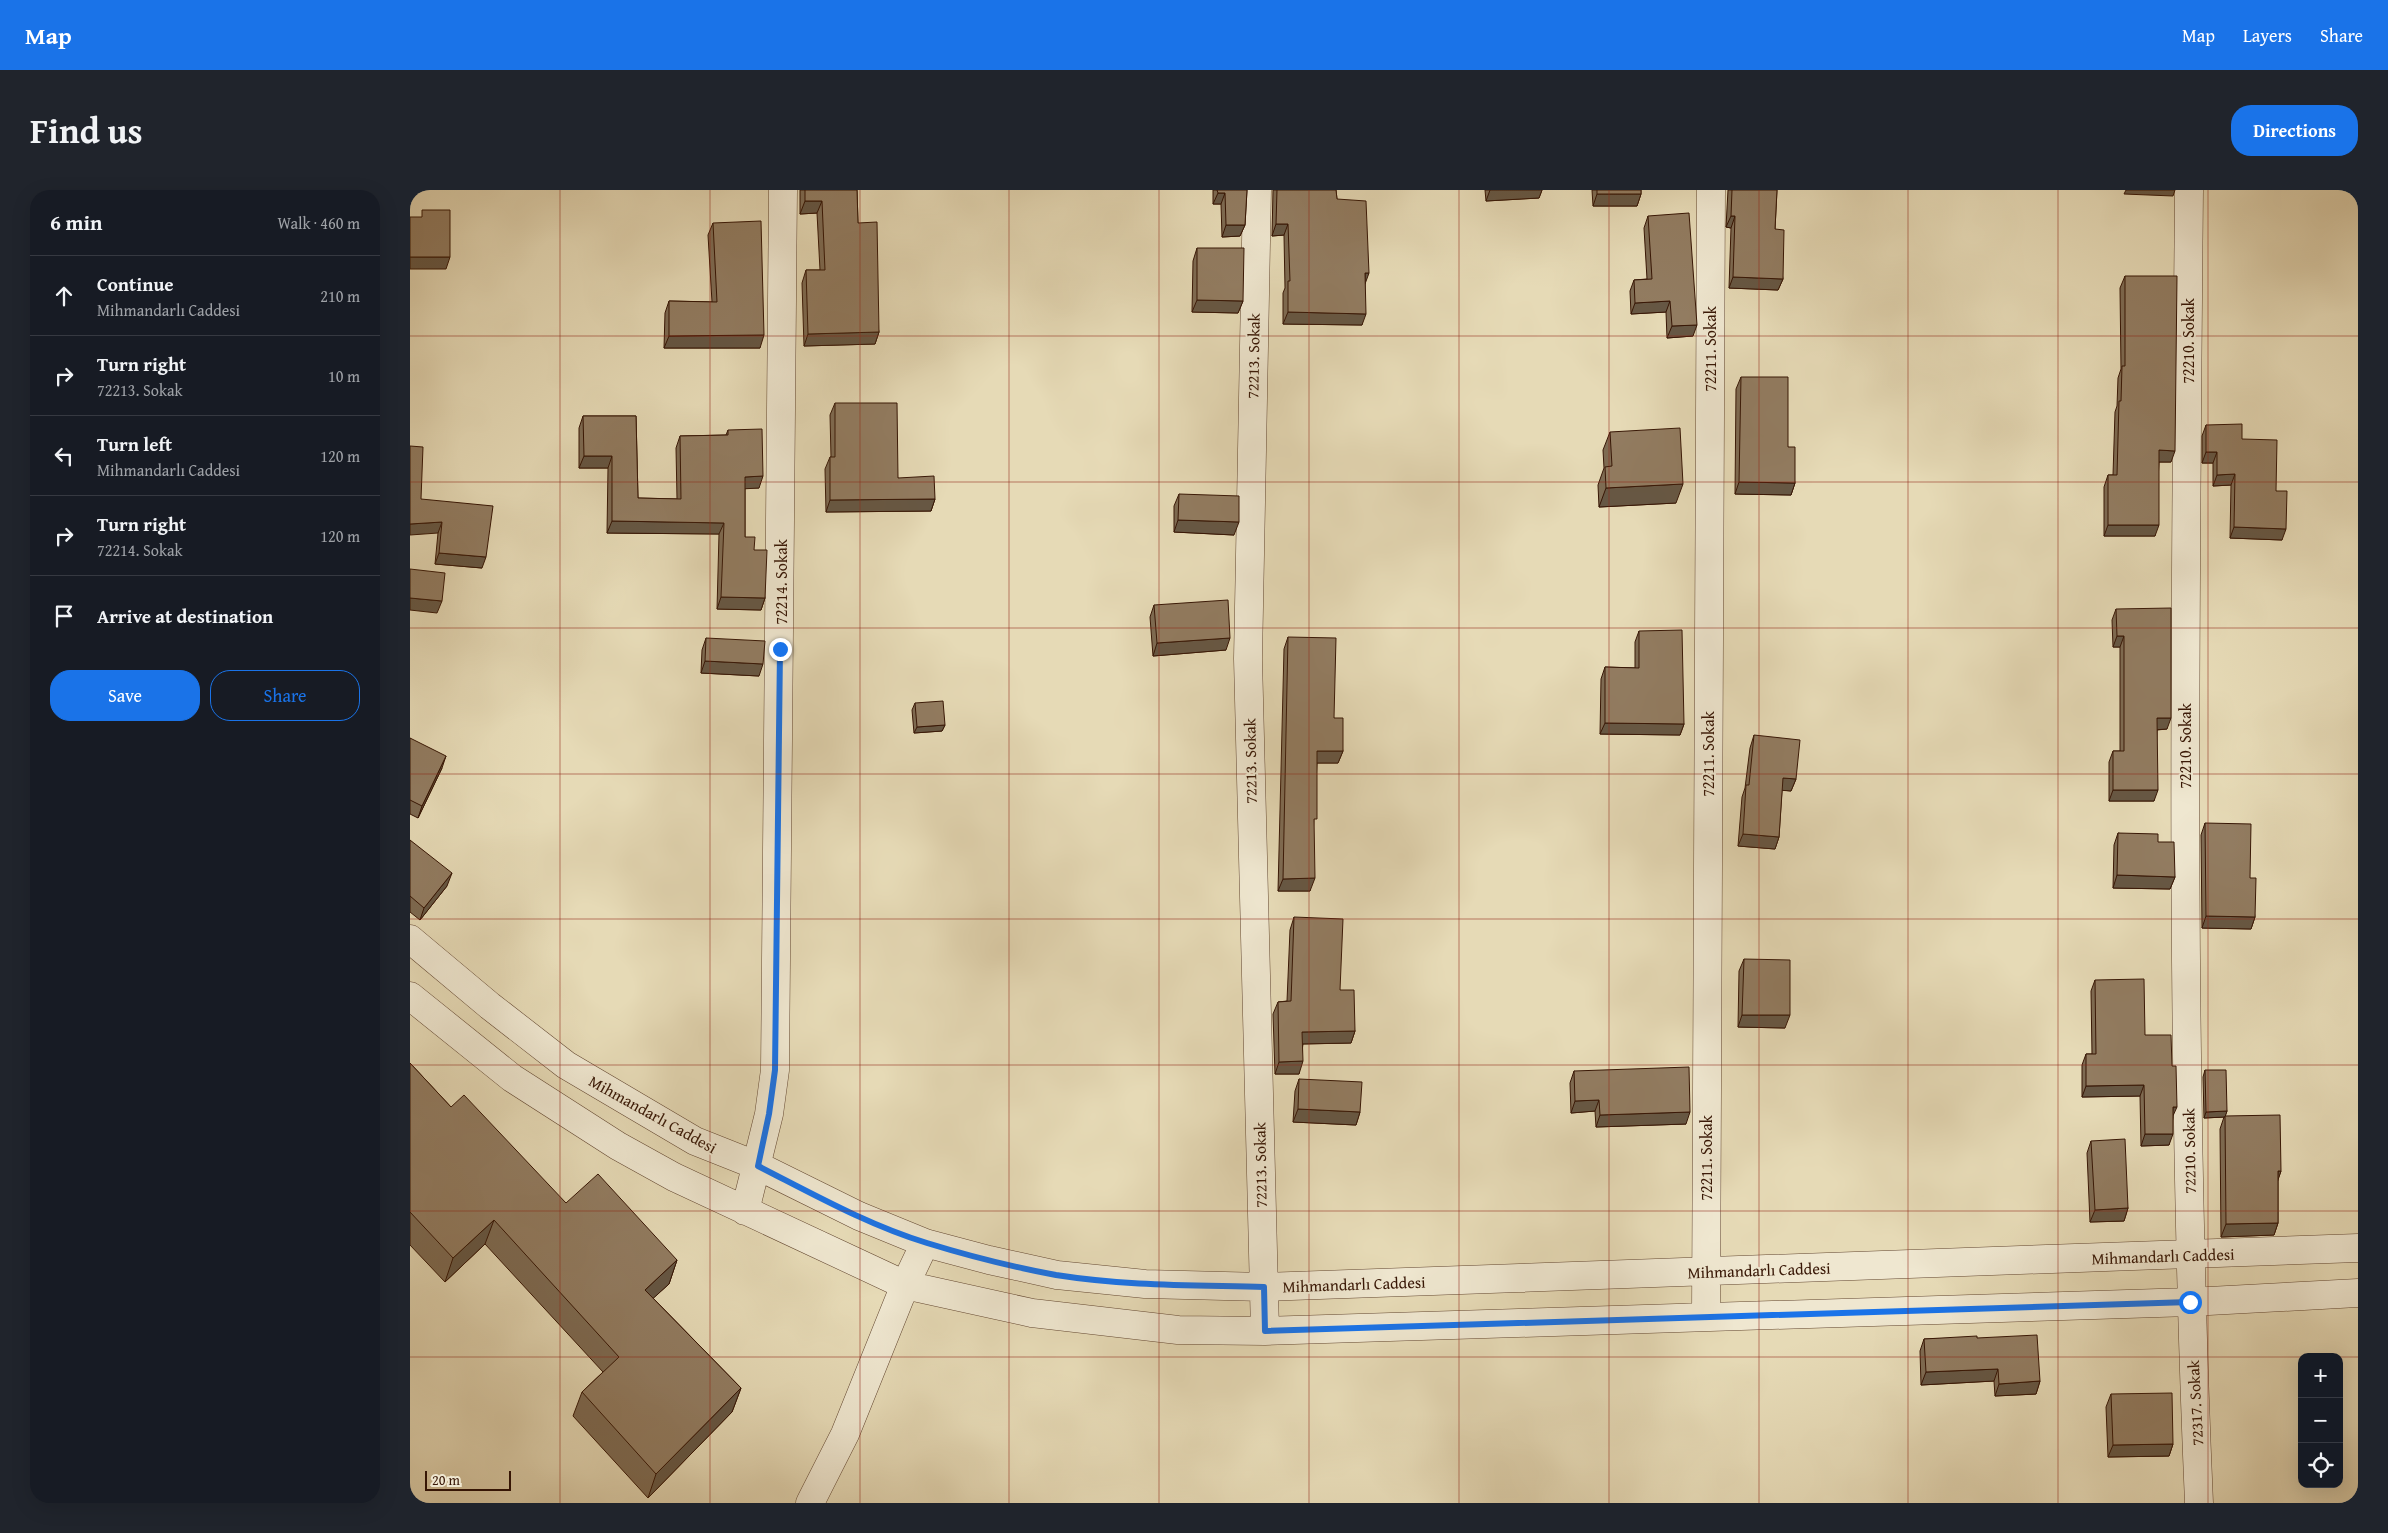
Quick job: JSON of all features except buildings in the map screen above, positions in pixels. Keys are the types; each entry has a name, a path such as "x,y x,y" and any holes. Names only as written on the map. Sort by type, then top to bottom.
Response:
{"street":[{"name":"72214. Sokak","path":"746,1211 769,1114 775,1070 783,190"},
{"name":"72213. Sokak","path":"1257,190 1248,659 1265,1331"},
{"name":"72211. Sokak","path":"1706,1317 1711,190"},
{"name":"72210. Sokak","path":"2189,190 2184,721 2190,1302"},
{"name":"Mihmandarlı Caddesi","path":"410,939 490,1006 566,1065 695,1141 758,1166 859,1216 926,1243 989,1260 1057,1275 1145,1284 1264,1287 2358,1248"},
{"path":"410,996 512,1078 564,1113 674,1176 905,1286 1051,1315 1178,1330 1265,1331 2190,1302 2358,1293"},
{"path":"810,1503 845,1434 905,1286 926,1243"},
{"name":"72317. Sokak","path":"2190,1302 2199,1503"}],"route":[{"path":"780,649 775,1070 769,1114 758,1166 859,1216 926,1243 989,1260 1057,1275 1145,1284 1264,1287 1265,1331 2190,1302"}]}
